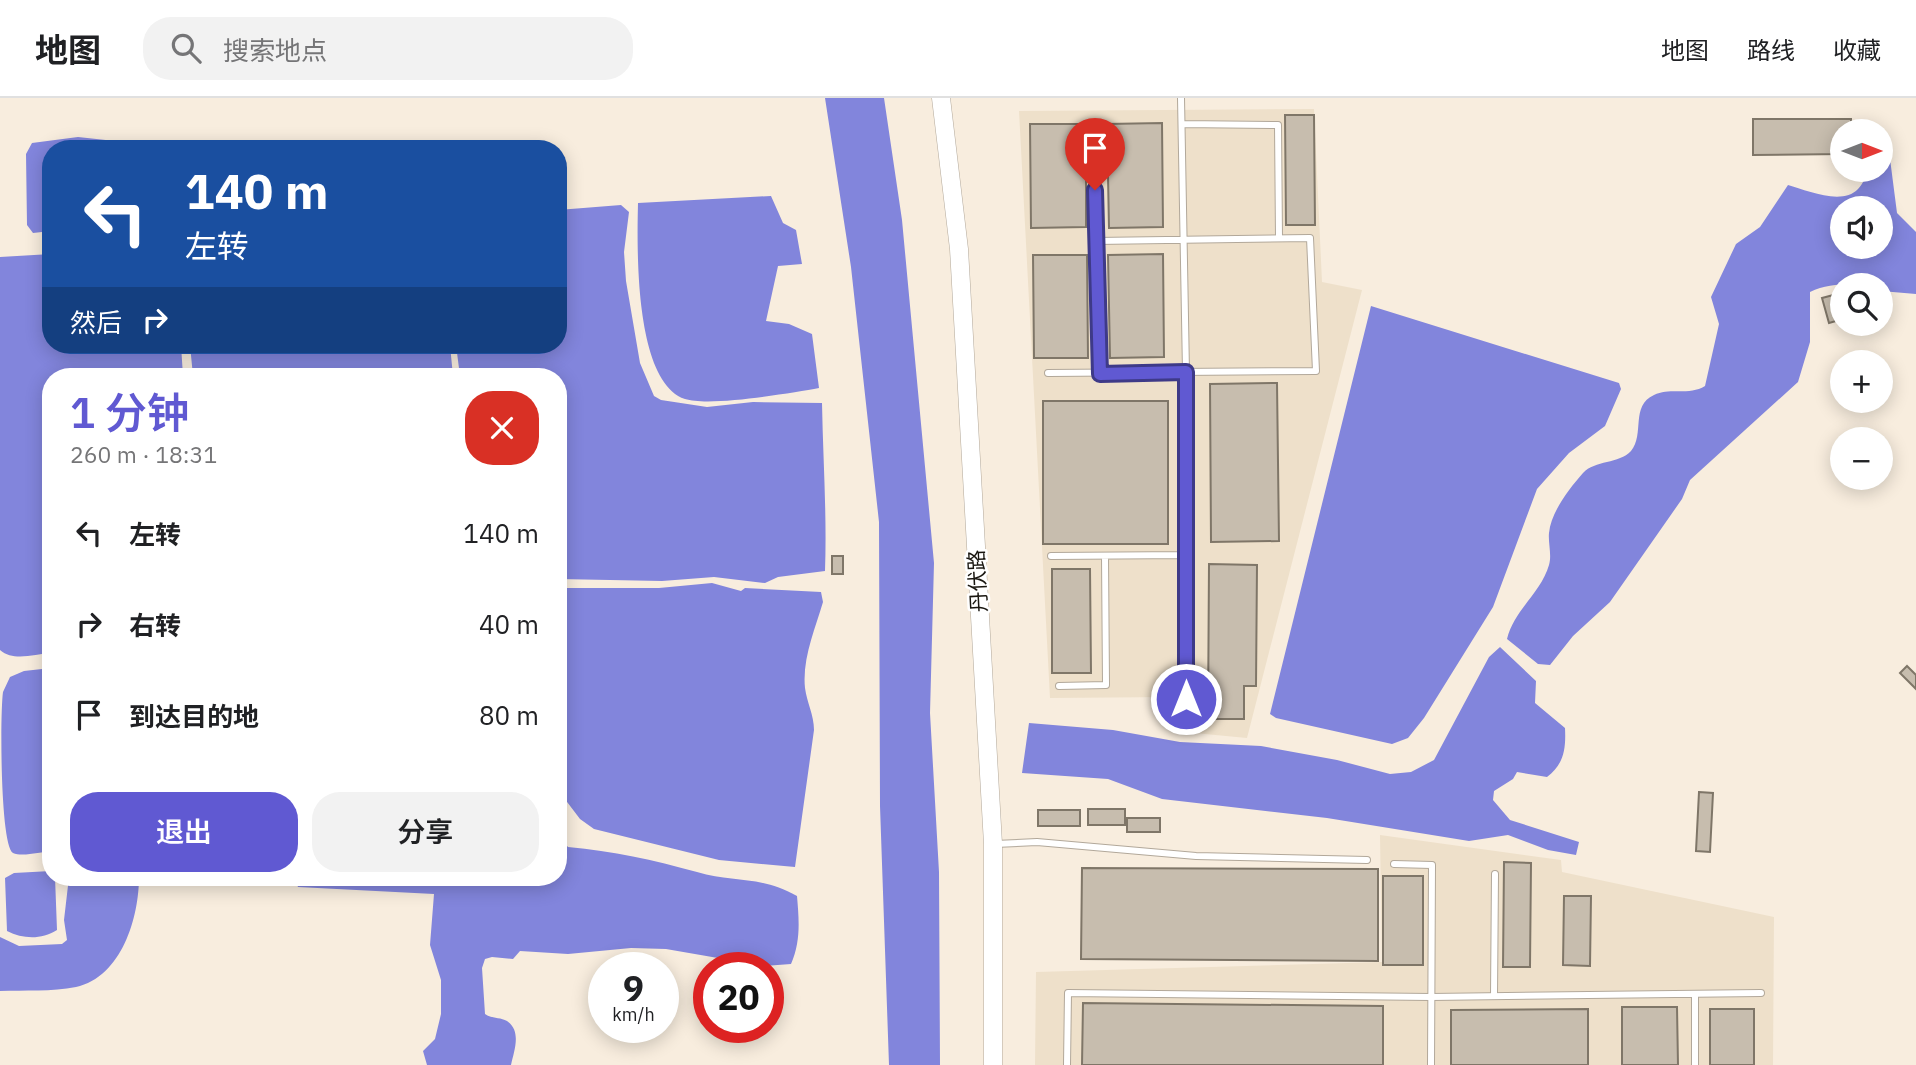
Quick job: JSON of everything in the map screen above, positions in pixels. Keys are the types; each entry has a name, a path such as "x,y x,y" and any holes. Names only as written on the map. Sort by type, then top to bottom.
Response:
{"main road":[{"name":"丹伏路","path":"941,98 960,249 993,844 993,1065"}],"lane":[{"path":"1181,98 1186,372 1186,699"},
{"path":"1182,124 1278,125 1279,238"},
{"path":"1095,140 1100,374"},
{"path":"1048,373 1316,371 1310,238 1096,241"},
{"path":"1051,556 1186,555"},
{"path":"1059,686 1106,685 1105,556"},
{"path":"993,844 1037,842 1196,856 1367,860"},
{"path":"1394,864 1432,865 1432,1065"},
{"path":"1494,996 1495,874"},
{"path":"1067,1065 1068,993 1432,997 1761,993"},
{"path":"1695,995 1695,1065"}],"shaded area":[{"path":"1314,109 1322,282 1362,290 1247,738 1173,731 1173,697 1050,698 1019,111"},
{"path":"1380,835 1561,860 1562,872 1774,917 1773,1065 1035,1065 1036,972 1382,962"}],"water":[{"path":"825,98 884,98 902,220 934,563 930,713 939,872 940,1065 889,1065 880,806 879,522 851,267"},
{"path":"78,137 106,140 55,140"},
{"path":"42,142 42,232 33,233 27,225 26,154 32,143"},
{"path":"1863,182 1893,182 1897,213 1916,232 1916,294 1893,292 1893,273 1830,273 1830,286 1810,292 1810,342 1798,382 1690,480 1682,499 1610,602 1573,636 1550,665 1538,664 1507,639 1515,619 1545,575 1550,561 1550,525 1572,486 1588,469 1620,458 1631,451 1637,437 1642,406 1647,400 1660,393 1693,390 1705,386 1719,324 1711,297 1736,244 1760,227 1788,185 1830,196 1830,259 1893,259 1893,196 1843,196 1858,189"},
{"path":"771,196 783,223 796,230 802,264 778,266 766,321 789,324 812,334 819,388 731,400 685,399 668,388 656,367 647,341 639,280 638,203"},
{"path":"621,205 629,212 624,252 626,281 640,363 654,396 661,400 707,407 753,402 822,403 825,571 778,577 765,583 714,577 662,581 567,579 567,368 459,368 457,354 567,354 567,209"},
{"path":"42,255 42,354 182,354 182,368 42,368 42,654 24,656 11,656 0,650 0,257"},
{"path":"1371,306 1619,383 1621,389 1605,426 1569,453 1537,489 1493,607 1424,718 1408,738 1392,744 1276,718 1270,714"},
{"path":"191,354 451,354 452,368 192,368"},
{"path":"712,583 741,591 745,588 821,592 823,602 805,666 805,688 814,730 795,867 719,860 594,829 580,819 567,802 567,588 659,588"},
{"path":"1500,647 1536,681 1535,703 1565,728 1565,743 1563,756 1547,777 1517,772 1513,779 1494,791 1493,800 1510,820 1579,842 1576,855 1548,850 1508,835 1469,841 1327,818 1162,799 1108,779 1022,773 1029,723 1113,730 1180,742 1261,746 1337,760 1390,774 1411,772 1434,760 1489,657"},
{"path":"42,669 42,852 17,854 13,853 9,845 3,804 1,725 3,692 10,677 24,671"},
{"path":"567,846 649,860 783,889 797,896 798,939 791,964 784,965 784,952 693,954 666,949 631,948 568,954 520,951 513,959 485,959 482,968 485,1014 512,1025 516,1042 511,1065 427,1065 423,1051 435,1039 441,1014 441,980 430,945 434,894 298,886 567,886"},
{"path":"42,871 42,886 55,886 57,930 45,936 32,937 7,931 5,878 14,873"},
{"path":"68,886 138,886 136,910 125,943 105,971 92,981 76,987 0,991 0,937 19,946 62,944 67,940 64,920"}],"building":[{"path":"1285,115 1314,115 1315,225 1286,225"},
{"path":"1753,119 1830,119 1830,154 1753,155"},
{"path":"1162,123 1163,227 1109,228 1107,124"},
{"path":"1030,124 1086,124 1086,227 1031,228"},
{"path":"1163,254 1164,357 1110,358 1108,255"},
{"path":"1033,255 1087,255 1088,358 1034,358"},
{"path":"1830,296 1830,323 1829,323 1822,298"},
{"path":"1277,383 1279,541 1211,542 1210,384"},
{"path":"1043,401 1168,401 1168,544 1043,544"},
{"path":"832,556 843,556 843,574 832,574"},
{"path":"1209,564 1257,565 1256,686 1244,686 1244,719 1208,719"},
{"path":"1052,569 1090,569 1091,673 1052,673"},
{"path":"1907,666 1916,675 1916,689 1900,673"},
{"path":"1699,792 1713,793 1710,852 1696,851"},
{"path":"1088,809 1125,809 1125,825 1088,825"},
{"path":"1038,810 1080,810 1080,826 1038,826"},
{"path":"1127,818 1160,818 1160,832 1127,832"},
{"path":"1504,862 1531,863 1530,967 1503,967"},
{"path":"1082,868 1378,869 1378,961 1081,959"},
{"path":"1383,876 1423,876 1423,965 1383,965"},
{"path":"1564,896 1591,896 1590,966 1563,965"},
{"path":"1083,1003 1383,1006 1383,1065 1082,1065"},
{"path":"1622,1007 1677,1007 1678,1065 1622,1065"},
{"path":"1588,1009 1588,1065 1451,1065 1451,1010"},
{"path":"1710,1009 1754,1009 1754,1065 1710,1065"}],"route":[{"path":"1095,190 1100,374 1186,372 1186,699"}]}
